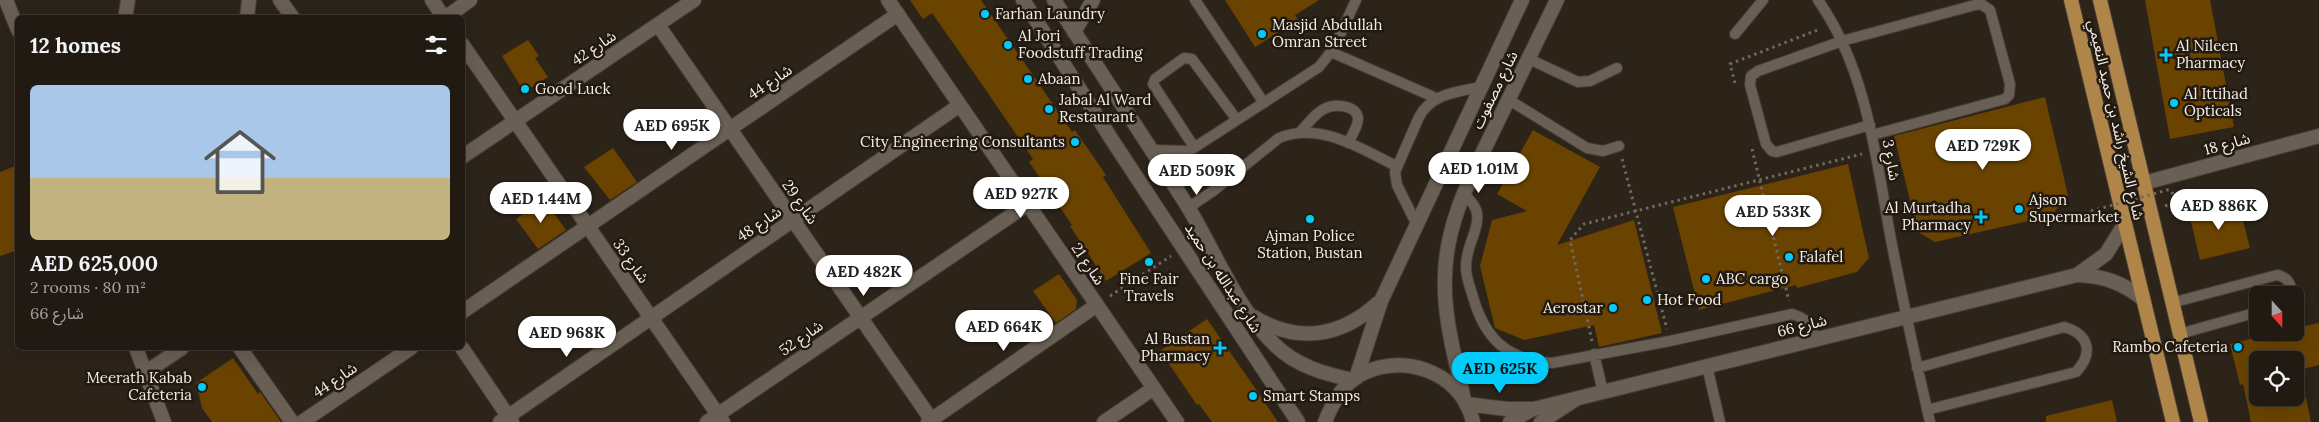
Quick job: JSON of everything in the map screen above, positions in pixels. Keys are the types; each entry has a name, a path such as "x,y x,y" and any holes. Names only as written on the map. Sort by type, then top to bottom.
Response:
{"main road":[{"name":"شارع الشيخ راشد بن حميد النعيمي","path":"2071,0 2173,422"},
{"name":"شارع الشيخ راشد بن حميد النعيمي","path":"2100,0 2201,422"}],"street":[{"path":"6,0 15,22"},
{"path":"247,15 249,0"},
{"path":"280,0 291,15"},
{"path":"432,0 443,15"},
{"path":"449,15 470,0"},
{"name":"شارع 42","path":"465,155 694,0"},
{"name":"شارع 21","path":"888,0 1177,422"},
{"name":"شارع عبدالله بن حميد","path":"1023,0 1298,422"},
{"name":"شارع عبدالله بن حميد","path":"1054,0 1188,208 1250,314 1276,347 1312,369 1355,379"},
{"path":"1074,32 1093,0"},
{"name":"شارع مصفوت","path":"1355,379 1381,301 1522,0"},
{"name":"شارع مصفوت","path":"1465,402 1448,323 1445,277 1450,231 1463,194 1557,0"},
{"name":"شارع 44","path":"465,310 898,14"},
{"name":"شارع 29","path":"658,25 931,421"},
{"name":"شارع 33","path":"465,48 650,318 716,420"},
{"name":"شارع 48","path":"507,420 650,318 960,106"},
{"name":"شارع 18","path":"2144,183 2319,136"},
{"name":"شارع 52","path":"716,420 860,317 1028,204"},
{"name":"شارع 66","path":"2078,275 2106,254 2124,225"},
{"name":"شارع 66","path":"1465,402 1507,410 1534,409 2078,275 2092,275 2112,281 2131,290 2142,299"},
{"path":"1250,314 1267,325 1286,332 1307,334 1328,332 1348,325 1365,315 1381,301"},
{"path":"931,421 1097,305"},
{"path":"137,350 164,422"},
{"path":"146,372 179,350"},
{"path":"241,350 292,422"},
{"name":"شارع 44","path":"302,422 408,350"},
{"path":"463,350 507,420"},
{"path":"1325,422 1336,398 1355,379 1374,368 1394,364 1415,366 1434,373 1451,384 1465,402 1473,422"},
{"path":"1104,422 1154,388"},
{"path":"1541,422 1576,399"},
{"name":"شارع 66","path":"1510,422 1534,409"}],"lane":[{"path":"1196,0 1264,103"},
{"path":"1172,184 1192,149 1312,72 1331,52 1356,0"},
{"path":"1735,34 1763,0"},
{"name":"شارع 3","path":"1818,0 1842,41 1863,97 1871,130 1905,317 1930,422"},
{"path":"1975,5 1986,6 1991,15 2010,84 2010,90 2005,98 1871,130 1777,152 1772,151 1766,144 1750,85 1751,76 1758,71 1842,41 1975,5"},
{"path":"1331,52 1436,98"},
{"path":"1192,149 1153,84 1155,79 1184,58 1192,59 1237,120"},
{"path":"1529,59 1572,81 1578,82 1590,81 1617,68"},
{"path":"1416,223 1395,179 1396,166 1423,109 1436,98 1481,87"},
{"path":"1509,100 1587,148 1603,151 1619,146"},
{"path":"1301,132 1325,108 1336,106 1350,108 1358,115 1359,120 1348,144"},
{"path":"1188,208 1214,191 1279,138 1301,132 1324,134 1396,166"},
{"path":"1150,150 1192,149"},
{"path":"1463,194 1474,205 1478,221 1466,256 1466,277 1482,323 1491,337 1518,357 1535,362 1552,363 1670,341 1792,314 1808,322 1813,330 1815,339"},
{"path":"2172,302 2276,274 2288,280 2291,286"},
{"path":"2179,334 2249,315"},
{"path":"1916,368 2064,327 2076,331 2084,339 2088,351 2085,363 2076,372 1927,410"},
{"path":"1594,354 1603,392"},
{"path":"1707,366 1720,422"}],"path":[{"path":"1619,146 1670,341"},
{"path":"1594,354 1570,240 1584,224 1874,150"},
{"path":"2094,223 2091,211 2171,189 2175,203"},
{"path":"1097,305 1184,248"}],"building":[{"path":"910,0 981,0 1072,132 1075,130 1106,175 1103,177 1151,253 1106,281 1070,226 1072,225 1029,162 1033,159 981,83 932,13 923,19"},
{"name":"Masjid Abdullah Omran Street","path":"1225,0 1319,0 1295,15 1298,20 1255,47"},
{"path":"2145,0 2210,0 2234,127 2170,139"},
{"path":"528,40 539,56 535,58 548,77 524,92 502,56"},
{"path":"2045,97 2068,195 2051,216 1935,242 1918,232 1894,136"},
{"path":"1533,130 1600,167 1557,245 1634,220 1662,333 1599,347 1594,325 1524,340 1495,328 1480,266 1492,220 1527,211 1497,194"},
{"path":"613,148 637,182 610,200 584,167"},
{"path":"1848,164 1869,258 1857,272 1797,288 1796,285 1699,310 1673,207"},
{"path":"15,166 15,251 0,256 0,172"},
{"path":"544,199 566,230 538,249 516,219"},
{"path":"2238,201 2250,248 2200,260 2189,213"},
{"path":"1059,274 1077,300 1076,309 1056,323 1033,291"},
{"path":"1207,319 1278,422 1212,422 1199,404 1197,405 1160,351"},
{"path":"2319,323 2319,365 2304,369 2304,351 2249,351 2249,406 2304,406 2304,398 2306,398 2311,422 2251,422 2243,384 2240,385 2230,344 2249,339 2249,341 2304,341 2304,326"},
{"path":"233,358 258,394 260,392 281,422 212,422 202,408 196,383"},
{"path":"2112,400 2117,422 2046,422 2046,416"}],"place":[{"name":"Farhan Laundry","path":"985,14"},
{"name":"Masjid Abdullah Omran Street","path":"1262,34"},
{"name":"Al Jori Foodstuff Trading","path":"1008,45"},
{"name":"Al Nileen Pharmacy","path":"2166,55"},
{"name":"Abaan","path":"1028,79"},
{"name":"Good Luck","path":"525,89"},
{"name":"Al Ittihad Opticals","path":"2174,103"},
{"name":"Jabal Al Ward Restaurant","path":"1049,109"},
{"name":"City Engineering Consultants","path":"1075,142"},
{"name":"Ajson Supermarket","path":"2019,209"},
{"name":"Al Murtadha Pharmacy","path":"1981,217"},
{"name":"Ajman Police Station, Bustan","path":"1310,219"},
{"name":"Falafel","path":"1789,257"},
{"name":"Fine Fair Travels","path":"1149,262"},
{"name":"ABC cargo","path":"1706,279"},
{"name":"Hot Food","path":"1647,300"},
{"name":"Aerostar","path":"1613,308"},
{"name":"Rambo Cafeteria","path":"2238,347"},
{"name":"Al Bustan Pharmacy","path":"1220,348"},
{"name":"Meerath Kabab Cafeteria","path":"202,387"},
{"name":"Smart Stamps","path":"1253,396"}]}
